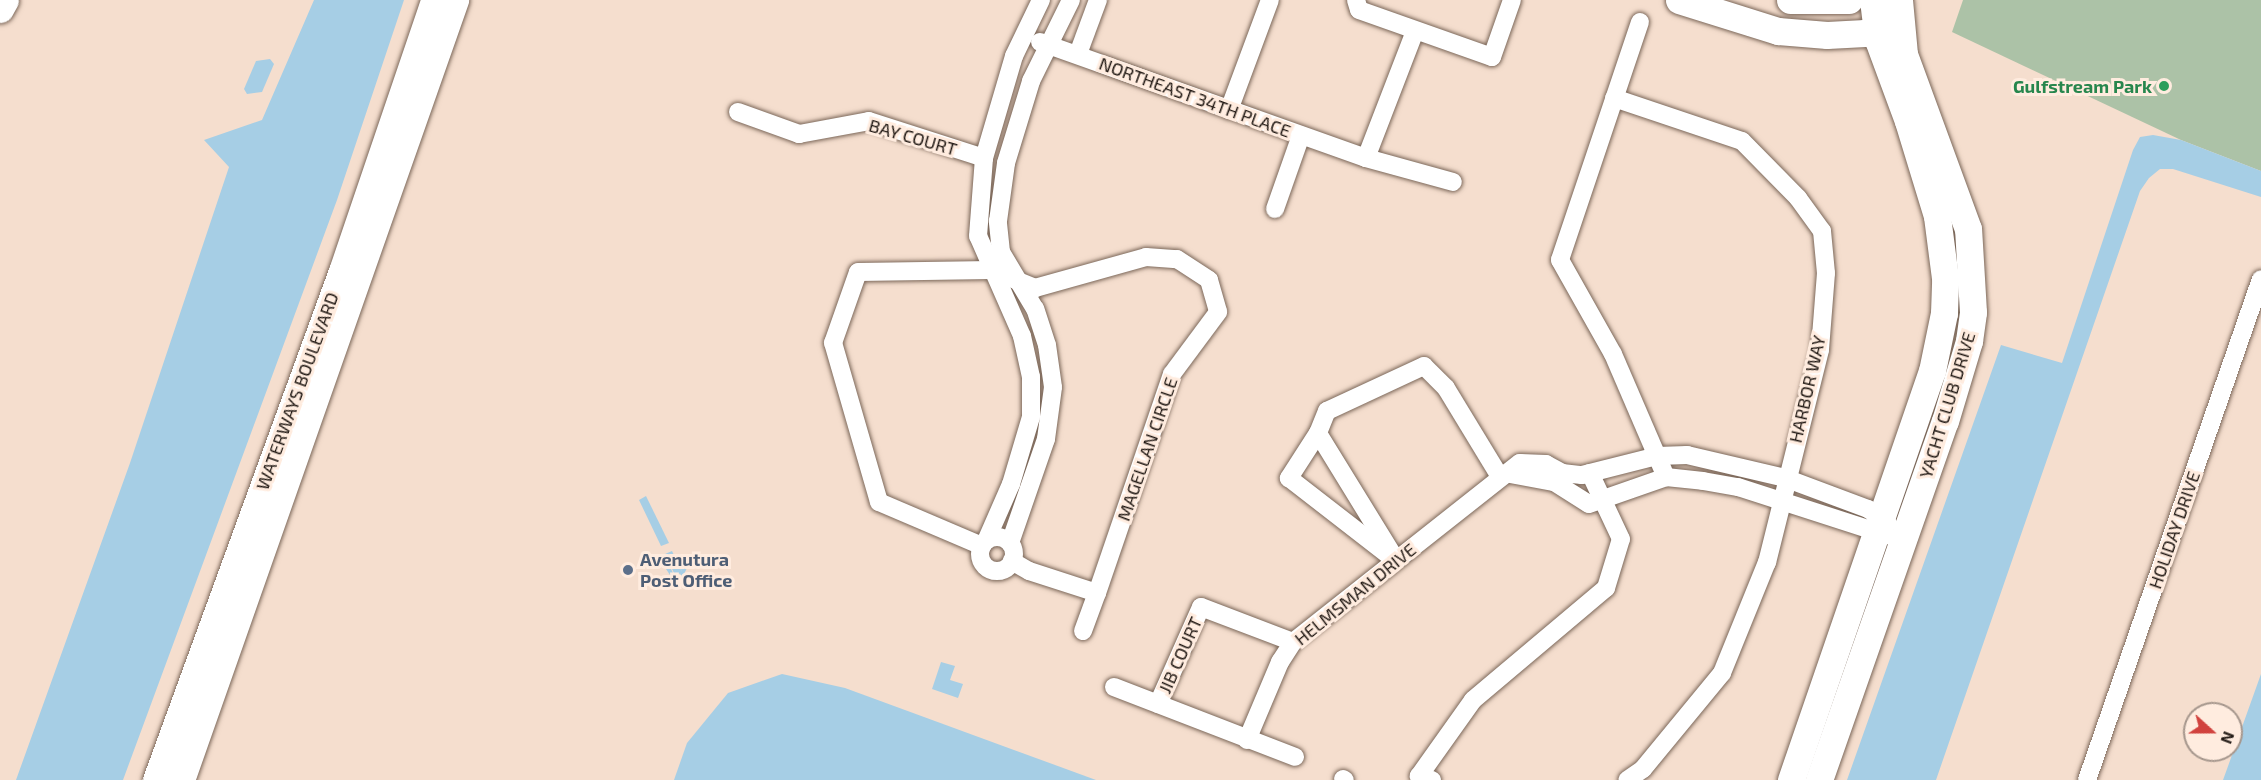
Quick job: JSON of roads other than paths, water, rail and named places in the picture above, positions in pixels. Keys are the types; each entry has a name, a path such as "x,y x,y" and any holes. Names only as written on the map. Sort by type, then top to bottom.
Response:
{"street":[{"path":"0,9 5,0"},
{"name":"WATERWAYS BOULEVARD","path":"156,780 342,271 434,0"},
{"name":"WATERWAYS BOULEVARD","path":"181,780 455,0"},
{"path":"1012,561 1002,570 989,568 981,558 984,543 1011,484 1031,417 1031,377 1022,336 978,236 984,158 996,110 1023,37 1041,0"},
{"path":"1012,561 1010,543 1046,439 1053,387 1047,345 1035,309 1001,252 998,221 1006,163 1031,81 1071,0"},
{"path":"1078,54 1098,0"},
{"path":"1229,110 1270,0"},
{"path":"1356,1 1359,10 1492,57 1512,0"},
{"path":"1679,0 1778,31 1827,35 1888,23 1873,0"},
{"path":"1790,0 1849,0"},
{"path":"1640,22 1560,260 1613,354 1666,477"},
{"name":"YACHT CLUB DRIVE","path":"1791,780 1932,371 1944,313 1945,278 1937,216 1908,121 1888,23"},
{"name":"YACHT CLUB DRIVE","path":"1819,780 1970,341 1974,286 1968,229 1905,54 1888,23"},
{"path":"1366,158 1415,31"},
{"name":"NORTHEAST 34TH PLACE","path":"1023,37 1078,54 1366,158 1453,182"},
{"name":"HARBOR WAY","path":"1614,98 1742,141 1798,198 1822,231 1826,273 1820,350 1779,501 1767,562 1722,673 1643,770 1627,780"},
{"name":"BAY COURT","path":"738,112 799,134 869,121 984,158"},
{"path":"1275,209 1301,135"},
{"name":"MAGELLAN CIRCLE","path":"1010,543 999,537 984,543 879,502 833,342 858,272 991,270 1035,288 1146,257 1177,259 1209,280 1218,312 1172,374 1083,631"},
{"name":"HOLIDAY DRIVE","path":"2087,780 2261,279"},
{"path":"1396,560 1289,478 1328,411 1424,366 1446,388 1499,475 1518,472 1554,482 1589,504 1666,477 1738,487 1779,501 1879,524"},
{"path":"1317,433 1396,560"},
{"path":"1422,779 1473,700 1606,588 1620,539 1586,474 1657,456 1687,455 1785,478 1879,524 1903,540"},
{"name":"HELMSMAN DRIVE","path":"1247,740 1280,662 1293,642 1499,475 1520,463 1546,464 1562,473 1586,474"},
{"path":"1012,561 1029,571 1097,593"},
{"name":"JIB COURT","path":"1293,642 1201,608 1158,704 1247,740 1295,756"},
{"path":"1114,687 1158,704"}],"water":[{"path":"314,0 404,0 337,200 123,780 16,780 130,463 229,167 204,140 262,120"},
{"path":"270,59 274,64 262,92 247,94 244,89 256,61"},
{"path":"2153,135 2181,140 2261,171 2261,197 2173,169 2160,169 2149,178 2140,191 1936,780 1847,780 2001,345 2062,363 2133,150 2140,137"},
{"path":"646,496 669,543 661,546 639,500"},
{"path":"672,551 682,572 676,556 680,554 687,568 681,580 672,578 666,569 670,567 674,575 681,574 674,573 665,554"},
{"path":"941,662 955,666 950,680 963,684 958,698 932,689"},
{"path":"782,674 845,688 1096,780 674,780 687,743 728,693"},
{"path":"2261,674 2261,780 2223,780 2230,762 2243,762 2243,724"}],"place":[{"name":"Gulfstream Park","path":"2164,86"},
{"name":"Avenutura Post Office","path":"628,570"}]}
